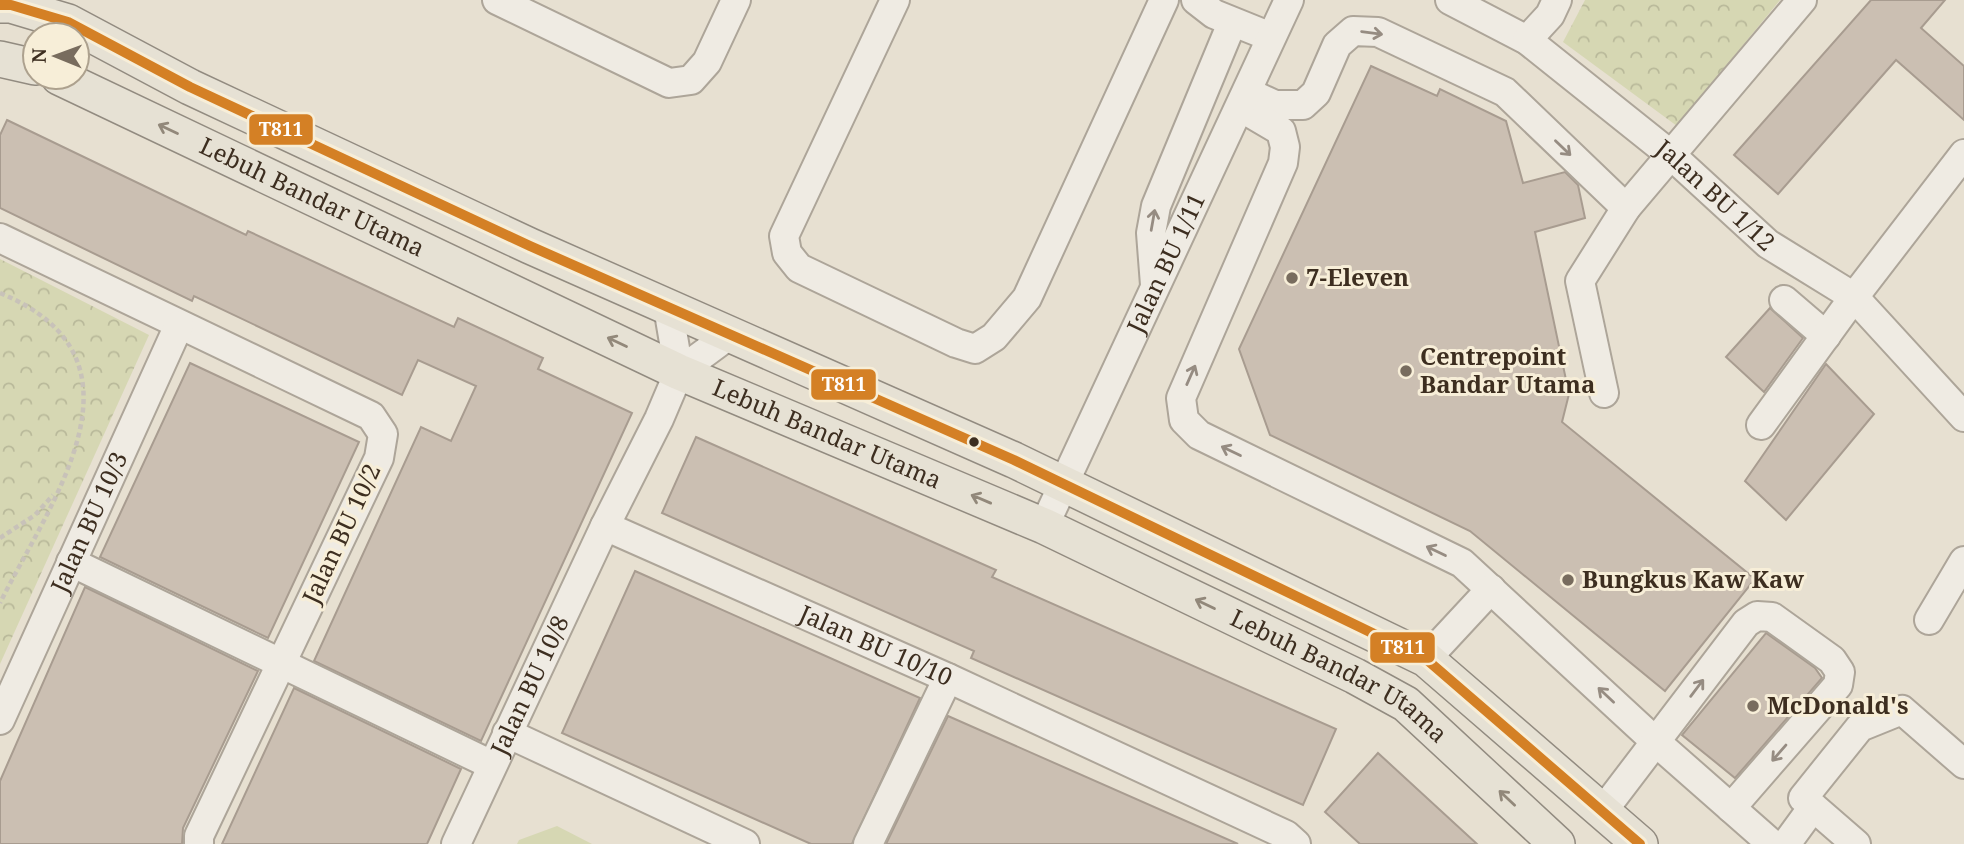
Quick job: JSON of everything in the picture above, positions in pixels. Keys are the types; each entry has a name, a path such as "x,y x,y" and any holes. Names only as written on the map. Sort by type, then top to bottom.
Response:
{"main road":[{"name":"Lebuh Bandar Utama","path":"0,5 11,5 68,22 190,87 729,335 1064,483 1426,659 1640,844"},
{"path":"0,59 21,64"},
{"name":"Lebuh Bandar Utama","path":"88,91 679,372 1044,526 1406,704 1557,844"}],"street":[{"path":"497,0 668,83 691,80 707,62 736,0"},
{"path":"895,0 784,236 788,253 799,268 956,343 975,349 994,337 1027,298 1164,0"},
{"path":"1196,0 1232,23 1271,37"},
{"name":"Jalan BU 1/11","path":"1044,526 1289,0"},
{"name":"Jalan BU 1/12","path":"1450,0 1527,40 1671,155 1768,244 1854,297 1963,414"},
{"path":"1527,40 1550,15 1557,0"},
{"path":"1604,393 1580,281 1626,208 1802,0"},
{"path":"1155,288 1151,233 1156,205 1232,23"},
{"path":"1243,100 1275,106 1303,105 1316,93 1336,45 1353,31 1378,32 1505,92 1626,208"},
{"path":"1243,100 1282,131 1285,147 1283,163 1181,398 1184,420 1199,435 1462,564 1772,844"},
{"path":"1761,425 1854,297 1964,154"},
{"name":"Jalan BU 10/2","path":"0,238 371,416 383,434 379,458 199,836 199,844"},
{"path":"1784,300 1826,336"},
{"path":"668,307 679,372"},
{"name":"Jalan BU 10/3","path":"0,720 179,325"},
{"path":"605,526 659,419 679,372 729,335"},
{"name":"Jalan BU 10/10","path":"605,526 948,678 1291,842"},
{"name":"Jalan BU 10/8","path":"456,844 605,526"},
{"path":"1929,620 1964,561"},
{"path":"71,562 492,765"},
{"path":"1426,659 1492,589"},
{"path":"1602,812 1746,624 1757,616 1772,617 1832,660 1840,672 1838,685 1731,808"},
{"path":"868,844 948,678"},
{"path":"1856,844 1803,798 1860,727 1902,710 1964,764"},
{"path":"507,733 745,844"},
{"path":"1786,844 1813,807"}],"path":[{"path":"0,293 22,302 50,323 68,345 79,366 85,391 79,443 0,603"},
{"path":"0,538 35,515 57,491"}],"green space":[{"path":"1585,0 1780,0 1677,126 1563,42"},
{"path":"0,259 149,335 0,664"},
{"path":"557,826 592,844 517,844 519,840"}],"building":[{"path":"1871,0 1945,0 1921,28 1964,66 1964,120 1896,60 1778,194 1734,155"},
{"name":"Centrepoint Bandar Utama","path":"1371,66 1437,96 1440,89 1506,121 1523,183 1565,172 1578,185 1585,218 1535,232 1569,394 1562,422 1755,579 1665,691 1470,531 1270,435 1239,349"},
{"path":"7,120 246,235 248,231 454,327 458,318 543,358 538,369 632,413 481,741 314,661 421,427 451,441 476,386 418,360 402,395 194,296 192,301 0,208 0,135"},
{"path":"1770,308 1803,338 1764,392 1726,357"},
{"path":"190,363 359,442 268,638 100,557"},
{"path":"1826,364 1874,414 1786,520 1745,481"},
{"path":"696,437 996,570 992,577 1336,729 1303,805 971,658 974,651 662,513"},
{"path":"635,571 920,698 852,844 811,844 562,733"},
{"path":"85,587 258,671 183,828 182,844 0,844 0,781"},
{"name":"McDonald's","path":"1766,633 1815,668 1822,678 1735,778 1682,735"},
{"path":"294,688 461,769 427,844 222,844"},
{"path":"948,716 1238,844 886,844"},
{"path":"1378,753 1477,844 1360,844 1325,812"}],"transit line":[{"name":"T811","path":"0,5 11,5 68,22 190,87 530,246 1014,460 1426,659 1640,844"}],"place":[{"name":"7-Eleven","path":"1292,278"},
{"name":"Centrepoint Bandar Utama","path":"1406,371"},
{"name":"Bungkus Kaw Kaw","path":"1568,580"},
{"name":"McDonald's","path":"1753,706"}]}
